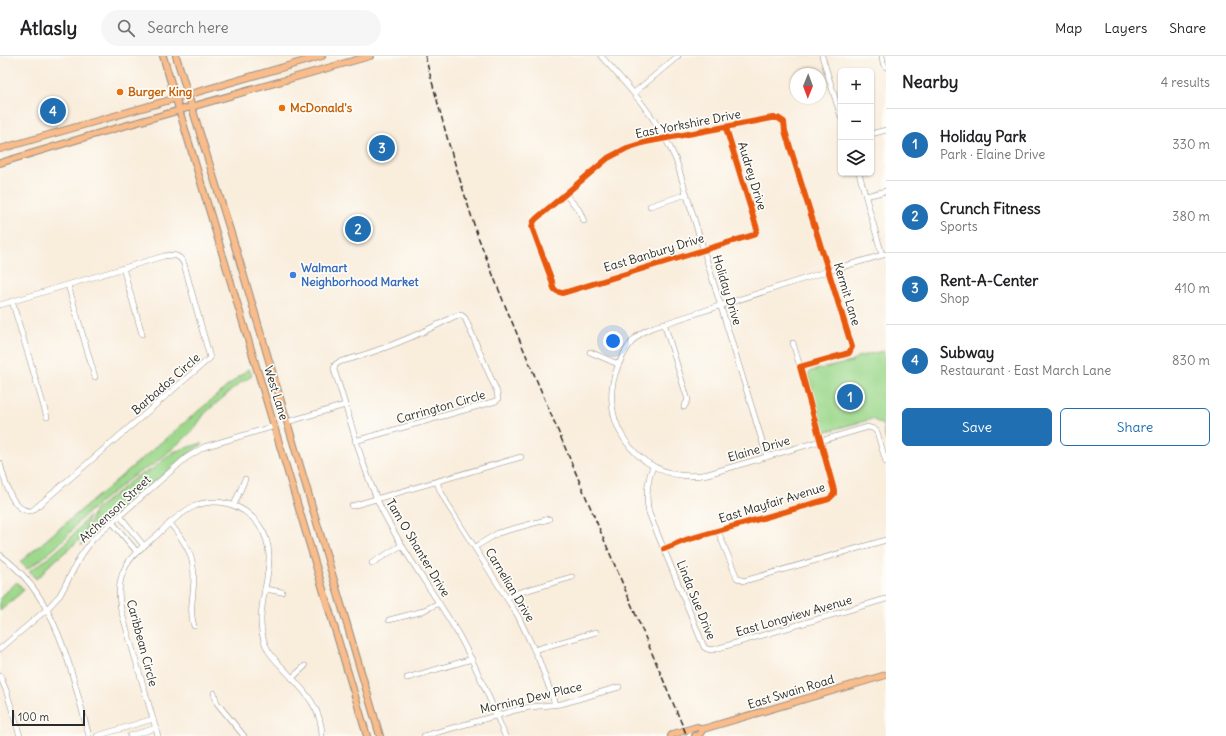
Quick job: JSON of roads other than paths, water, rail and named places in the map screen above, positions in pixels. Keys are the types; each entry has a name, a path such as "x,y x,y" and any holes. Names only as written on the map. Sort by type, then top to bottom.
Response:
{"main road":[{"name":"West Lane","path":"163,56 367,736"},
{"name":"West Lane","path":"176,56 193,106 380,736"},
{"path":"0,149 322,56"},
{"path":"0,163 370,56"},
{"name":"East Swain Road","path":"695,736 699,735 703,730 886,675"},
{"name":"East Swain Road","path":"671,736 673,734 697,727 703,730"}],"street":[{"name":"Holiday Drive","path":"602,56 657,124 676,160 767,457"},
{"path":"634,94 678,56"},
{"path":"822,56 838,107"},
{"path":"882,56 883,63 886,67"},
{"name":"East Yorkshire Drive","path":"557,292 553,288 552,281 532,227 534,221 608,158 619,151 634,145 772,118 781,119"},
{"name":"Kermit Lane","path":"781,119 784,122 785,131 852,345 851,351 800,367"},
{"name":"Audrey Drive","path":"726,128 756,231"},
{"path":"874,133 886,130"},
{"path":"860,176 884,255"},
{"path":"866,196 886,191"},
{"path":"565,194 579,210 584,221"},
{"path":"650,206 687,194"},
{"name":"East Banbury Drive","path":"557,292 563,293 704,250 752,235 756,231"},
{"name":"Barbados Circle","path":"0,304 123,268 172,255 178,256 182,259 210,358 32,511 22,510 15,502 7,486 0,463"},
{"name":"Elaine Drive","path":"884,255 828,271 664,323 641,334 627,348 618,364 614,374 611,394 612,409 617,425 624,439 633,451 653,466 671,473 694,476 708,474 864,428 871,428 877,432 886,462"},
{"path":"123,268 142,334"},
{"path":"68,285 95,376"},
{"path":"12,301 47,417"},
{"name":"Carrington Circle","path":"336,363 369,354 397,343 455,316 461,316 467,320 497,392 498,398 495,402 355,441"},
{"path":"664,323 688,397 684,407"},
{"path":"793,343 820,442"},
{"path":"590,352 618,364"},
{"name":"Tam O Shanter Drive","path":"336,363 334,370 355,441 377,498 402,545 439,602 472,659 505,736"},
{"path":"287,422 345,405"},
{"name":"Atchenson Street","path":"0,649 47,609 65,588 84,549 93,539 186,458 199,450 275,426"},
{"name":"East Mayfair Avenue","path":"664,549 686,540 832,497 834,490 820,442"},
{"path":"352,506 522,456"},
{"name":"Linda Sue Drive","path":"653,466 647,484 646,501 649,513 704,647 707,650"},
{"path":"234,505 245,479"},
{"name":"Carnelian Drive","path":"437,482 449,506 520,621 534,650 555,704"},
{"name":"Caribbean Circle","path":"158,736 121,610 119,596 120,581 125,568 137,552 182,513 200,504 219,502 234,505 254,520 266,538 269,548 270,563 260,619 263,640 272,656 308,695 317,709 321,723 322,736"},
{"path":"120,516 144,546"},
{"path":"475,547 498,533 549,519"},
{"path":"112,522 137,552"},
{"path":"170,523 187,545 193,562 194,582 191,610 194,626"},
{"path":"718,531 737,578 741,581 886,540"},
{"path":"372,563 402,545"},
{"path":"0,555 13,565 31,583 47,609 63,645 89,736"},
{"path":"507,598 514,594 572,577"},
{"path":"265,589 282,592"},
{"name":"East Longview Avenue","path":"707,650 712,650 886,599"},
{"path":"389,620 420,612 439,602"},
{"path":"534,650 596,632"},
{"path":"407,678 472,659"},
{"path":"292,678 305,666"},
{"path":"0,676 6,690 20,736"},
{"name":"Morning Dew Place","path":"424,736 497,715 530,707 555,704 619,687"},
{"path":"214,693 217,703 244,736"},
{"path":"97,736 153,719"},
{"path":"130,736 156,728"}],"railway":[{"path":"425,56 450,148 477,234 504,303 687,736"}],"place":[{"name":"Burger King","path":"120,92"},
{"name":"McDonald's","path":"282,108"},
{"name":"Subway","path":"53,111"},
{"name":"Rent-A-Center","path":"382,148"},
{"name":"Crunch Fitness","path":"358,229"},
{"name":"Walmart Neighborhood Market","path":"293,275"},
{"name":"Holiday Park","path":"850,397"}]}
